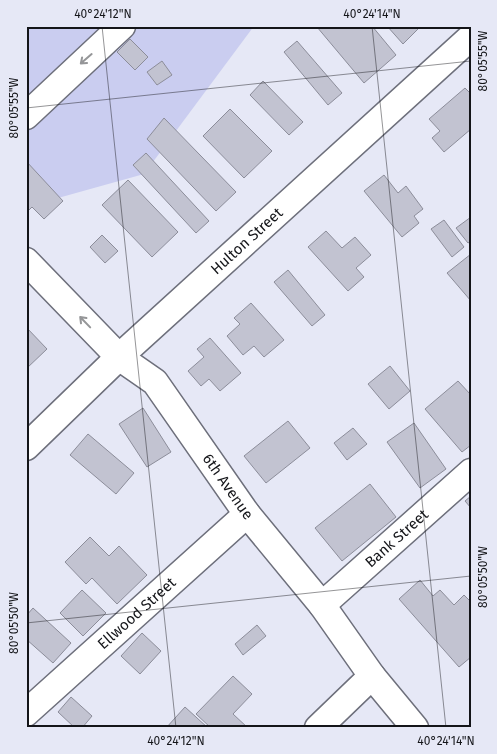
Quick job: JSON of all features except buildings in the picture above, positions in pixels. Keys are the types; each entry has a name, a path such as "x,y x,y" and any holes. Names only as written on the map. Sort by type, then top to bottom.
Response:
{"street":[{"path":"26,116 122,26"},
{"name":"Hulton Street","path":"26,447 119,357 471,37"},
{"name":"6th Avenue","path":"26,261 119,357 155,382 247,514 322,605 372,676 415,728"},
{"name":"Bank Street","path":"322,605 471,472"},
{"name":"Ellwood Street","path":"26,713 247,514"},
{"path":"318,728 372,676"}],"shaded area":[{"path":"26,26 254,26 144,174 33,205 26,194"}]}
